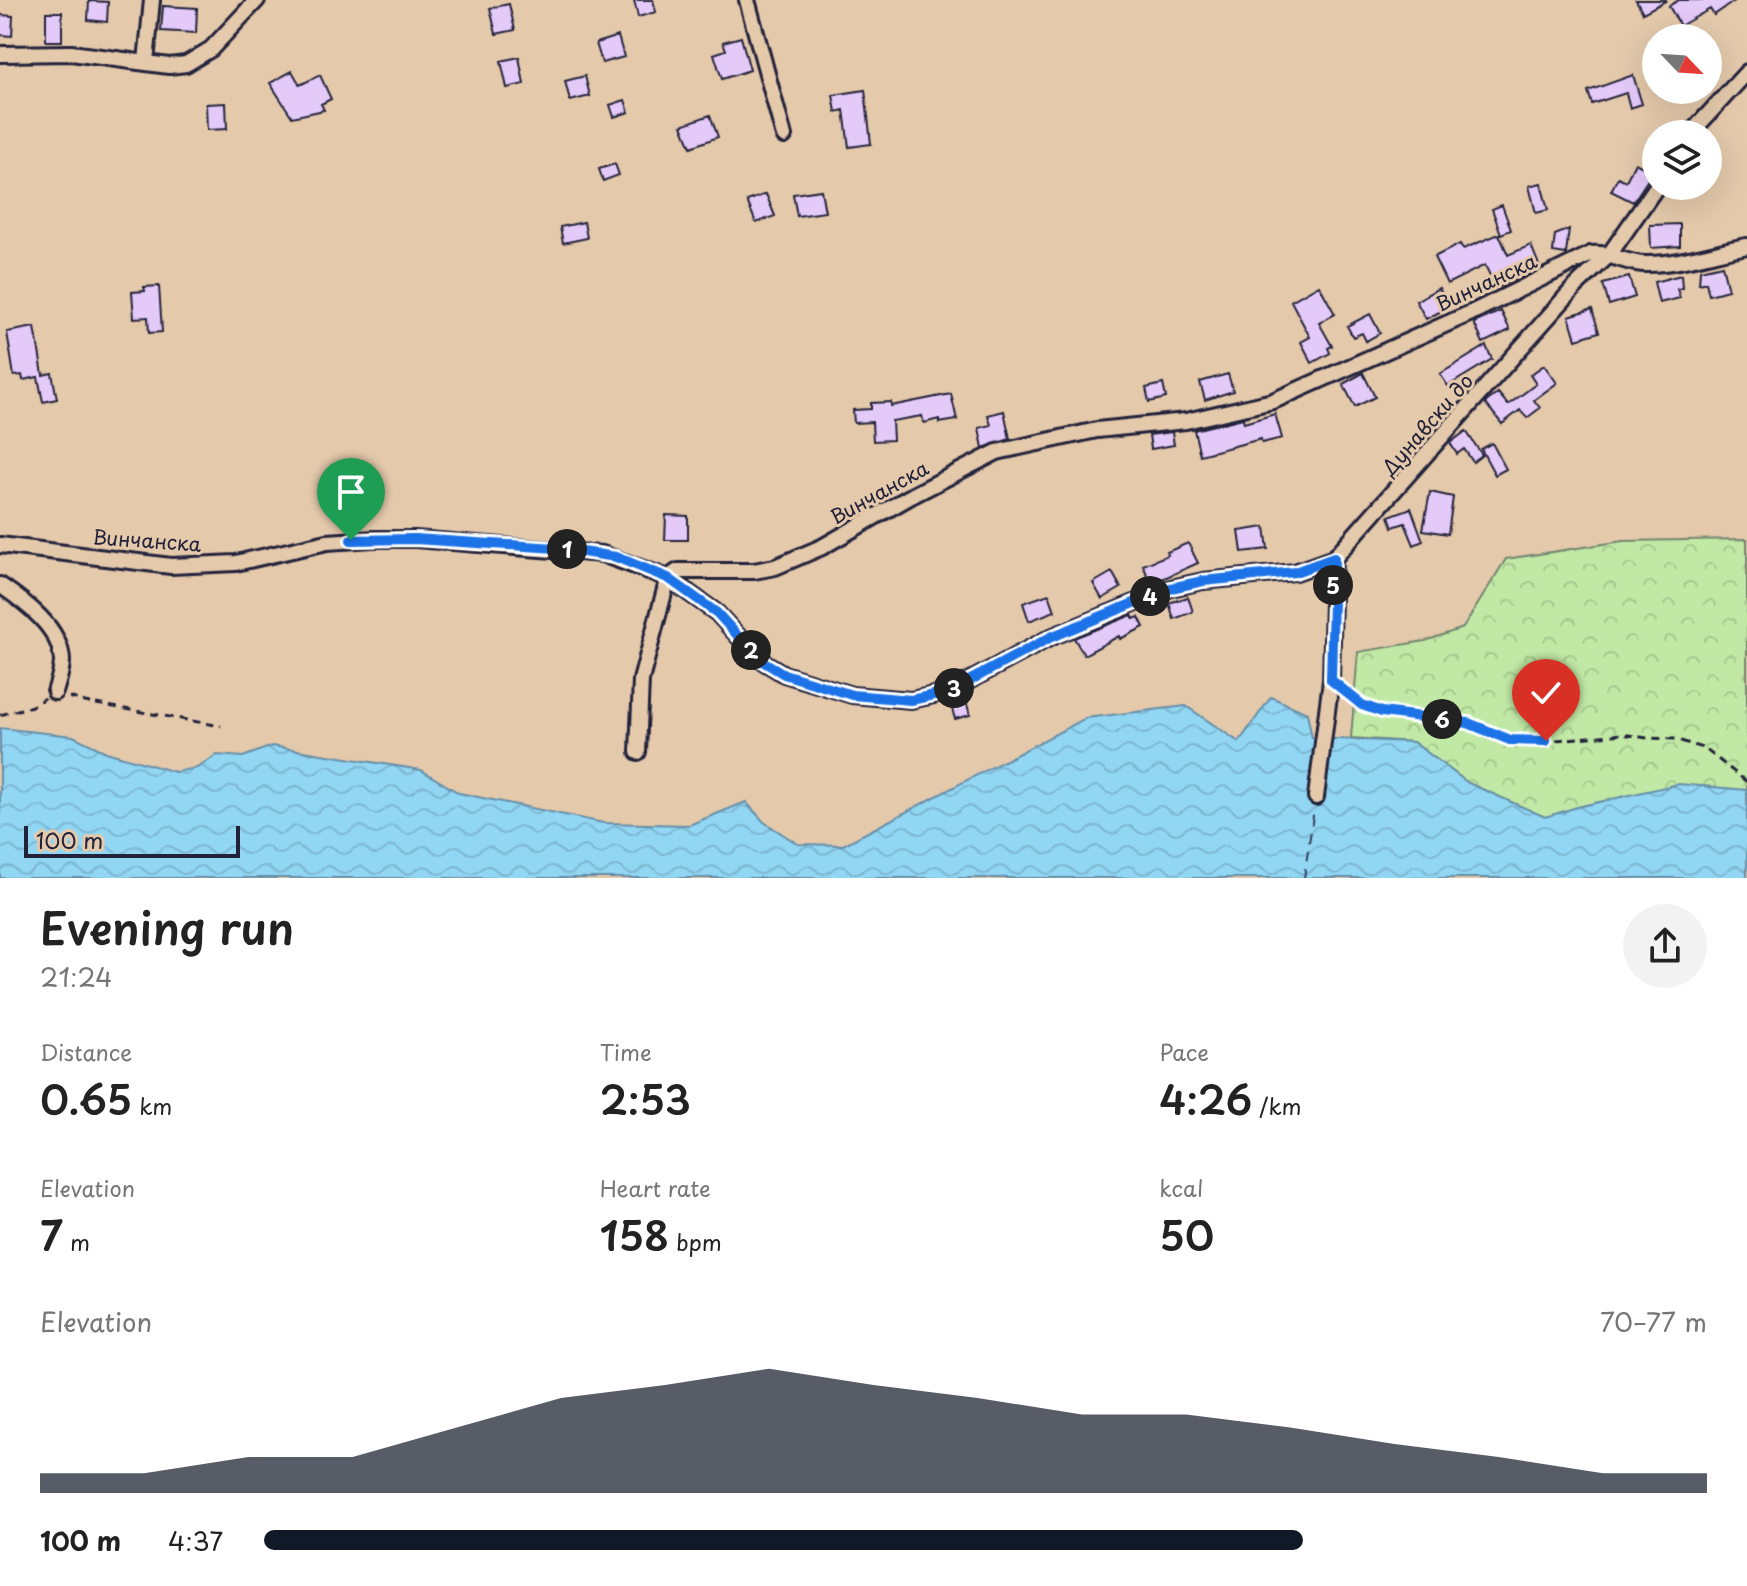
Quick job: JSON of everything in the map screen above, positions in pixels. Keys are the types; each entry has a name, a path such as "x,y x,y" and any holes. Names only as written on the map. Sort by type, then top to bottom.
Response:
{"street":[{"path":"146,62 152,0"},
{"path":"0,54 71,53 169,66 186,64 200,58 216,45 257,0"},
{"path":"747,0 784,136"},
{"path":"1703,120 1747,72"},
{"name":"Дунавски до","path":"1334,558 1573,289 1609,255 1647,200"},
{"name":"Винчанска","path":"0,545 171,566 236,563 327,542 415,539 602,554 668,578 678,571 754,571 775,567 843,536 913,495 997,452 1097,430 1186,421 1273,401 1471,313 1583,257 1599,253 1635,264 1653,264 1678,262 1747,246"},
{"path":"638,752 641,680 668,578 717,613 759,659 784,674 852,695 911,700 967,682 1051,637 1171,588 1203,581 1295,572 1334,558 1331,680 1316,797"},
{"path":"0,585 23,601 60,645 62,663 55,692"}],"path":[{"path":"1331,680 1362,705 1382,712 1468,723 1510,740 1546,741 1622,734 1675,739 1705,749 1747,782"},
{"path":"0,715 32,706 55,692 85,702 221,726"}],"green space":[{"path":"1747,539 1747,792 1700,786 1545,817 1468,783 1413,742 1351,738 1358,652 1425,641 1463,628 1506,559 1623,541"}],"water":[{"path":"1271,697 1307,713 1312,738 1413,742 1468,783 1545,817 1678,784 1747,790 1747,878 0,878 0,728 73,736 106,752 175,772 197,768 217,755 243,757 272,746 421,770 459,793 603,823 689,825 746,802 764,822 798,844 843,845 1086,718 1186,706 1239,742"}],"building":[{"path":"634,0 653,0 656,12 638,17"},
{"path":"1636,0 1667,0 1643,13"},
{"path":"1679,0 1736,0 1714,15 1710,9 1684,24 1679,24 1669,6"},
{"path":"89,1 108,2 107,22 88,20"},
{"path":"509,4 515,30 496,34 490,8"},
{"path":"163,6 197,8 196,33 161,31"},
{"path":"46,12 62,12 62,41 46,41"},
{"path":"0,15 13,16 12,36 0,35"},
{"path":"618,36 624,57 602,63 596,43"},
{"path":"741,37 750,70 722,79 714,54 726,50 723,42"},
{"path":"519,57 524,84 507,88 501,61"},
{"path":"292,71 300,85 320,75 331,99 321,104 324,110 292,117 270,83"},
{"path":"1633,75 1642,104 1630,108 1626,93 1592,104 1588,91"},
{"path":"585,76 590,96 570,101 565,81"},
{"path":"865,90 871,144 849,147 844,110 836,112 833,95"},
{"path":"625,100 629,112 614,117 610,105"},
{"path":"226,103 227,129 207,130 206,104"},
{"path":"710,115 718,137 691,147 682,125"},
{"path":"1635,163 1642,166 1642,188 1633,202 1611,191 1618,177 1626,181"},
{"path":"615,164 619,175 603,181 599,169"},
{"path":"1541,183 1548,210 1536,213 1529,186"},
{"path":"821,190 825,212 797,216 793,194"},
{"path":"766,194 775,216 756,223 747,201"},
{"path":"1502,205 1511,230 1501,234 1492,209"},
{"path":"584,222 587,238 563,243 560,227"},
{"path":"1680,224 1680,246 1651,248 1650,225"},
{"path":"1569,229 1566,254 1553,252 1555,235"},
{"path":"1499,234 1508,255 1531,245 1540,268 1496,288 1485,265 1447,284 1434,257 1460,244 1463,249"},
{"path":"1722,265 1728,290 1709,295 1706,282 1699,284 1700,270"},
{"path":"1681,275 1682,288 1677,289 1680,298 1659,303 1654,282"},
{"path":"1629,277 1635,297 1609,305 1603,284"},
{"path":"1319,285 1335,314 1319,323 1332,346 1328,348 1330,353 1312,363 1301,342 1310,337 1291,301"},
{"path":"159,286 162,332 149,333 148,317 134,318 132,292"},
{"path":"1439,288 1449,307 1426,319 1416,301"},
{"path":"1592,309 1599,332 1576,339 1569,316"},
{"path":"1501,311 1510,330 1483,343 1474,323"},
{"path":"1370,314 1380,333 1366,341 1362,333 1353,337 1347,326"},
{"path":"35,327 43,375 52,373 57,399 43,402 38,377 23,380 22,375 14,376 7,332"},
{"path":"1486,346 1492,359 1448,386 1440,374"},
{"path":"1544,365 1557,383 1534,400 1540,408 1527,418 1520,410 1502,424 1485,403 1498,393 1508,405 1536,384 1530,375"},
{"path":"1363,373 1375,397 1355,407 1343,384"},
{"path":"1228,374 1233,391 1205,400 1200,382"},
{"path":"1163,384 1166,398 1149,402 1146,388"},
{"path":"951,394 957,420 939,423 939,419 924,423 922,416 892,421 893,440 873,441 872,422 854,423 853,410 871,409 871,403 891,402 891,406"},
{"path":"1004,411 1010,439 983,448 979,428 991,425 988,415"},
{"path":"1275,414 1282,438 1262,443 1261,439 1200,455 1194,430 1243,418 1244,423"},
{"path":"1466,431 1482,455 1473,462 1464,449 1457,454 1450,443"},
{"path":"1172,432 1174,445 1151,449 1149,435"},
{"path":"1492,443 1506,469 1495,475 1481,449"},
{"path":"1430,492 1453,497 1448,534 1423,530"},
{"path":"1411,508 1423,541 1414,545 1405,523 1393,527 1389,516"},
{"path":"666,515 688,516 688,540 665,540"},
{"path":"1265,527 1268,549 1242,552 1239,531"},
{"path":"1188,543 1198,563 1151,584 1143,565"},
{"path":"1112,572 1121,588 1102,599 1093,583"},
{"path":"1049,594 1055,611 1029,621 1023,603"},
{"path":"1188,597 1193,612 1174,619 1169,603"},
{"path":"1132,615 1134,619 1139,617 1144,627 1120,639 1119,636 1084,655 1074,638"},
{"path":"965,697 970,715 955,719 950,702"}],"ferry route":[{"path":"1304,878 1315,802"}],"route":[{"path":"351,540 415,539 556,548 616,557 668,578 717,613 759,659 784,674 852,695 892,700 924,698 967,682 1051,637 1171,588 1203,581 1295,572 1334,558 1331,680 1362,705 1382,712 1468,723 1510,740 1546,741"}]}
